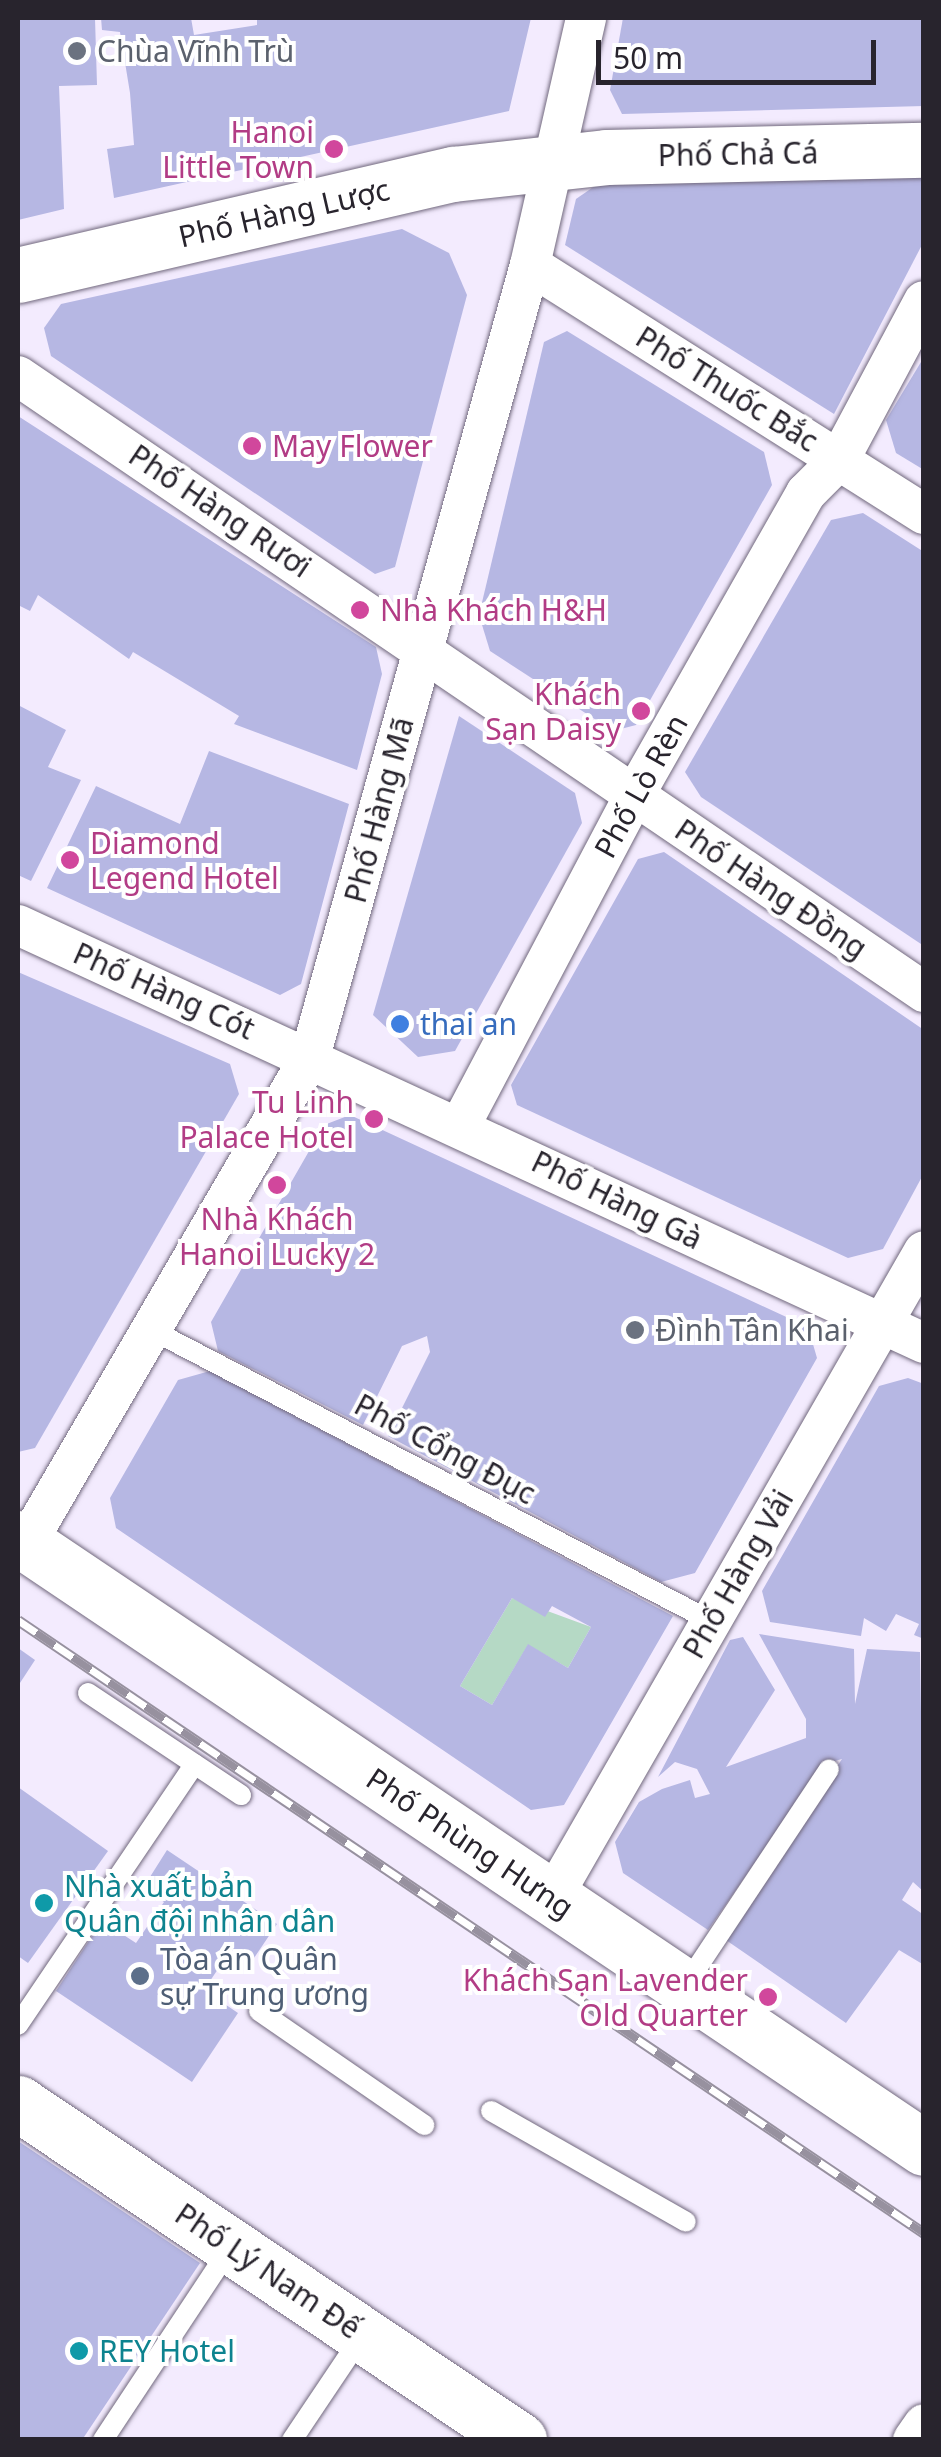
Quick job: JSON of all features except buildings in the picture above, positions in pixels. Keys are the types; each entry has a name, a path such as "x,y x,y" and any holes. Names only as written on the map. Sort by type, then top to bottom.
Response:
{"street":[{"name":"Phố Hàng Mã","path":"22,1541 152,1330 310,1056 530,265 586,18"},
{"name":"Phố Chả Cá","path":"553,162 924,150"},
{"name":"Phố Hàng Lược","path":"18,275 453,174 553,162"},
{"name":"Phố Thuốc Bắc","path":"530,265 924,514"},
{"name":"Phố Lò Rèn","path":"461,1124 635,794 806,493 839,460 924,301"},
{"name":"Phố Hàng Rươi","path":"18,376 423,646"},
{"name":"Phố Hàng Đồng","path":"423,646 924,992"},
{"name":"Phố Hàng Cót","path":"18,925 310,1056"},
{"name":"Phố Hàng Gà","path":"310,1056 924,1343"},
{"name":"Phố Hàng Vải","path":"552,1898 924,1251"},
{"name":"Phố Phùng Hưng","path":"22,1541 924,2148"},
{"name":"Phố Lý Nam Đế","path":"18,2102 518,2440"},
{"path":"913,2440 924,2424"}],"lane":[{"name":"Phố Cổng Đục","path":"152,1330 711,1621"},
{"path":"88,1692 240,1795"},
{"path":"18,2025 195,1764"},
{"path":"684,1988 830,1768"},
{"path":"259,2011 424,2125"},
{"path":"491,2111 686,2222"},
{"path":"102,2440 231,2246"},
{"path":"292,2440 363,2335"}],"green space":[{"path":"512,1598 591,1627 568,1668 528,1645 492,1705 460,1686"}],"railway":[{"path":"18,1620 924,2233"}],"place":[{"name":"Chùa Vĩnh Trù","path":"77,51"},
{"name":"Hanoi Little Town","path":"334,149"},
{"name":"May Flower","path":"252,446"},
{"name":"Nhà Khách H&H","path":"360,610"},
{"name":"Khách Sạn Daisy","path":"641,711"},
{"name":"Diamond Legend Hotel","path":"70,860"},
{"name":"thai an","path":"400,1024"},
{"name":"Tu Linh Palace Hotel","path":"374,1119"},
{"name":"Nhà Khách Hanoi Lucky 2","path":"277,1185"},
{"name":"Đình Tân Khai","path":"635,1330"},
{"name":"Nhà xuất bản Quân đội nhân dân","path":"44,1903"},
{"name":"Tòa án Quân sự Trung ương","path":"140,1976"},
{"name":"Khách Sạn Lavender Old Quarter","path":"768,1997"},
{"name":"REY Hotel","path":"79,2351"}]}
